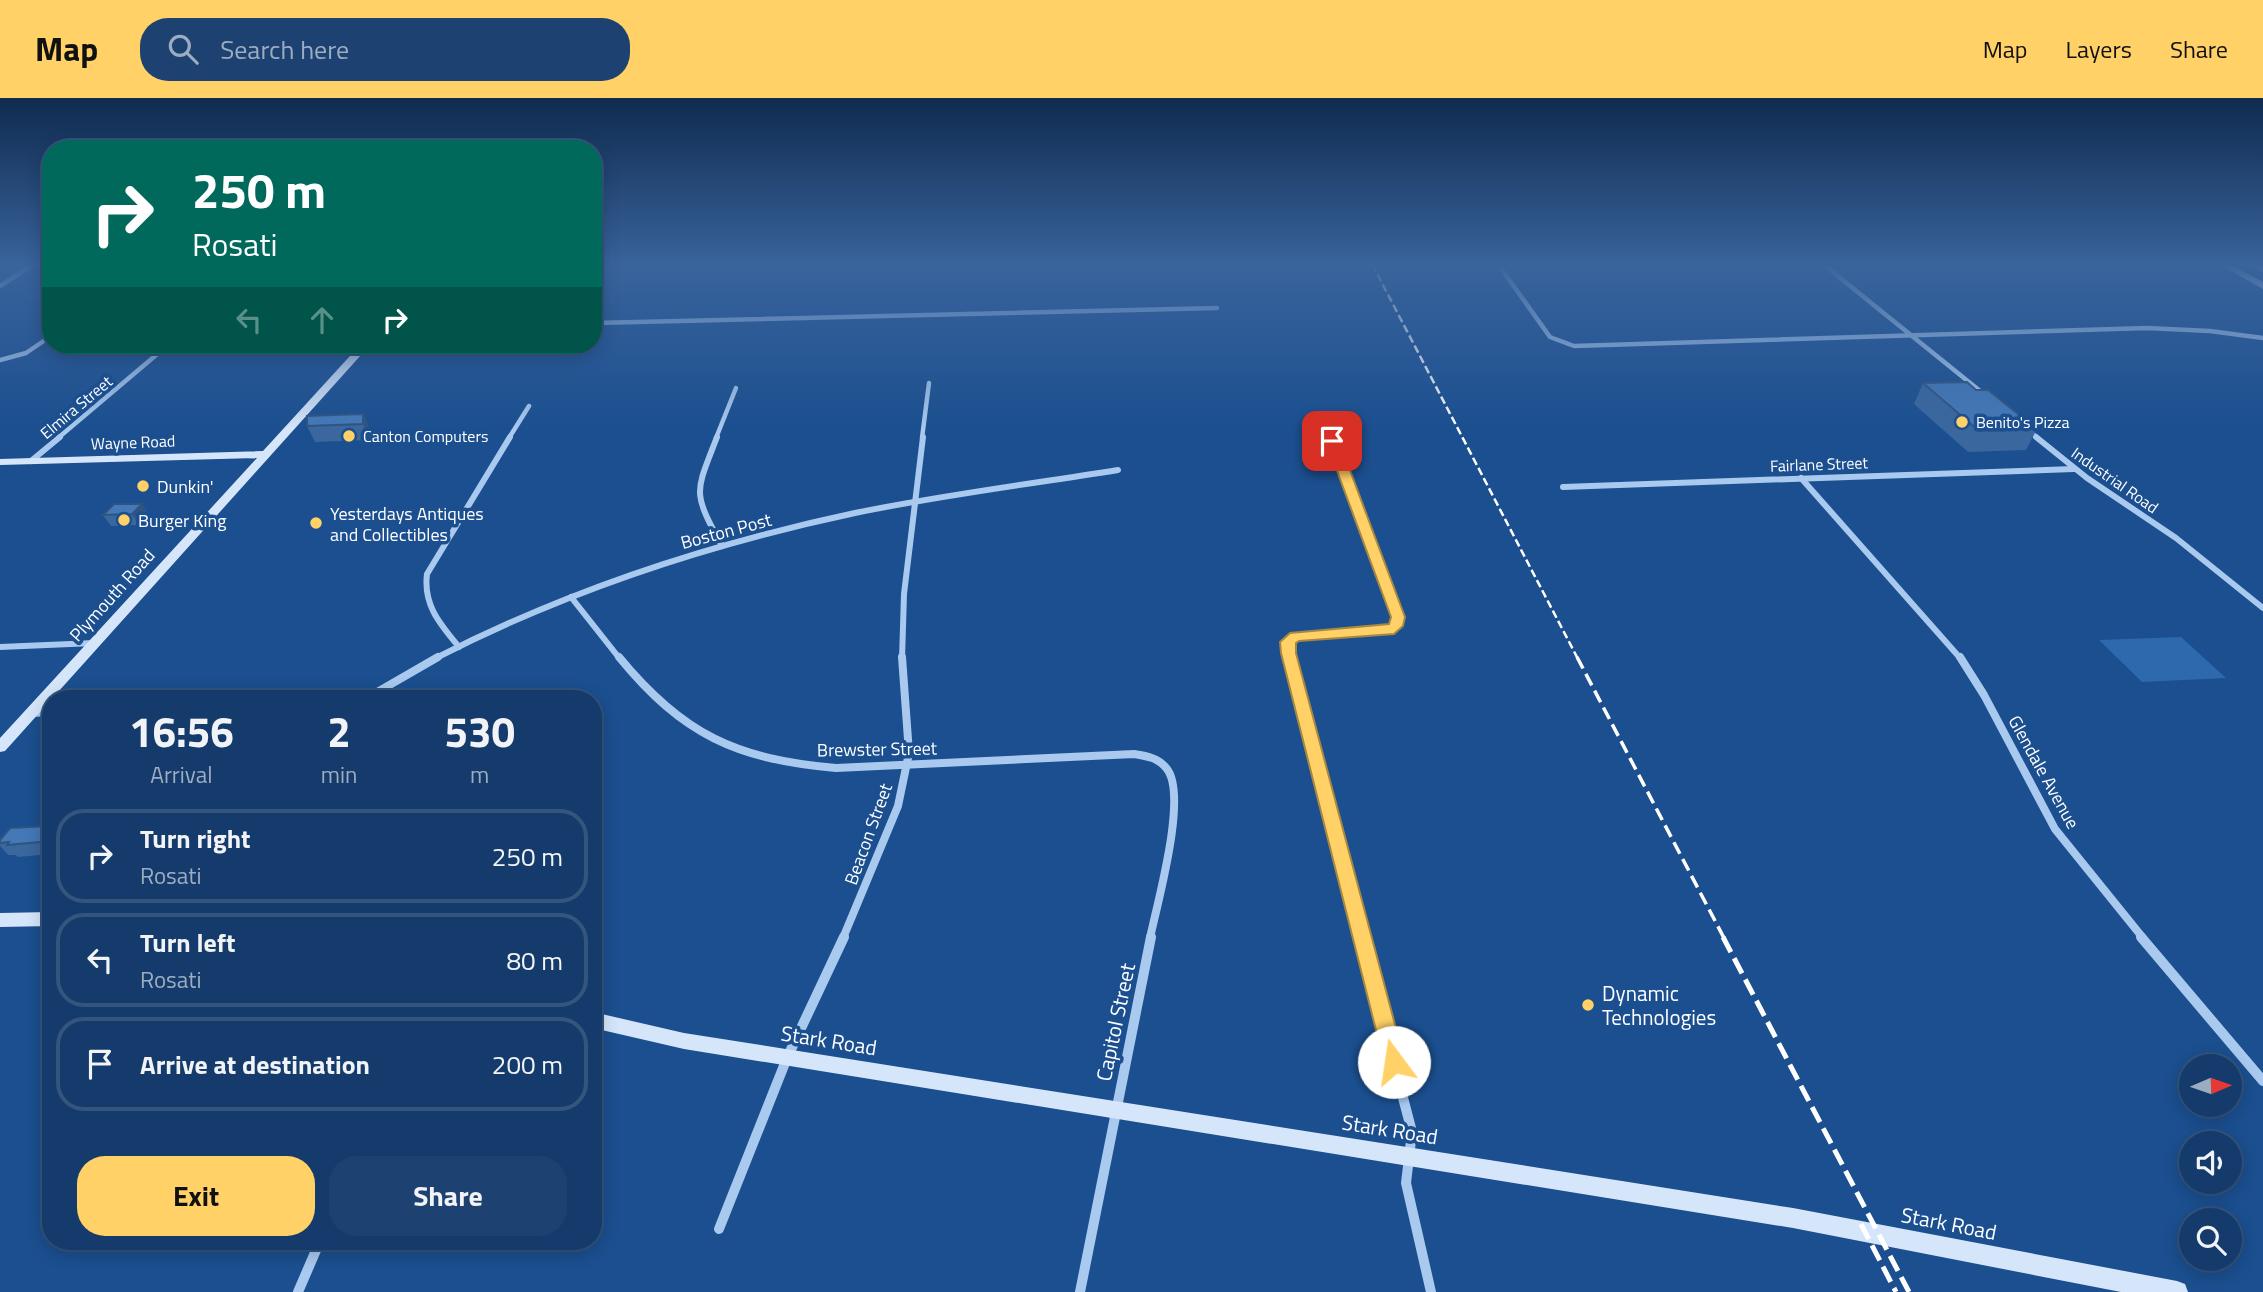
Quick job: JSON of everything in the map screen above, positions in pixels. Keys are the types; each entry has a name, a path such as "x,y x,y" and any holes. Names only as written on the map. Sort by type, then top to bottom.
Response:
{"main road":[{"name":"Plymouth Road","path":"52,690 357,354"},
{"name":"Wayne Road","path":"0,462 267,454"},
{"name":"Plymouth Road","path":"0,747 42,701"},
{"path":"0,920 42,919"},
{"name":"Stark Road","path":"602,1022 672,1039 787,1058 1793,1218 2177,1292"}],"street":[{"path":"602,323 739,320"},
{"path":"1537,320 1550,337 1562,343 1583,346 2168,328 2263,338"},
{"path":"1892,320 1991,400"},
{"path":"0,360 31,350 42,342"},
{"name":"Elmira Street","path":"32,461 158,354"},
{"name":"Beacon Street","path":"719,1229 787,1058 867,883 898,806 908,766 902,613 929,383"},
{"path":"722,546 701,508 698,485 736,388"},
{"path":"459,647 428,606 425,590 427,574 529,406"},
{"path":"1323,416 1398,617 1396,626 1389,631 1296,636 1288,642 1288,653 1412,1132 1406,1183 1431,1292"},
{"name":"Industrial Road","path":"2022,426 2075,468 2169,533 2263,608"},
{"name":"Fairlane Street","path":"1563,486 2075,468"},
{"name":"Boston Post","path":"381,690 459,647 571,597 667,562 836,518 1118,470"},
{"name":"Glendale Avenue","path":"1801,478 1959,655 1984,694 2025,778 2055,829 2103,891 2263,1081"},
{"name":"Brewster Street","path":"571,597 661,704 702,734 748,753 793,764 836,768 1134,754 1161,762"},
{"path":"0,647 94,643"},
{"path":"31,713 42,712"},
{"name":"Capitol Street","path":"1080,1292 1174,820 1173,779 1168,768 1161,762"},
{"path":"298,1292 316,1250"}],"shaded area":[{"path":"2181,637 2226,678 2142,682 2099,640"}],"building":[{"path":"1967,382 1976,390 1988,390 2037,429 1979,431 1923,383"},
{"path":"363,414 363,424 307,426 307,416"},
{"path":"114,504 142,504 132,514 103,515"},
{"path":"42,826 42,842 7,845 9,842 0,843 10,828"}],"railway":[{"path":"1401,320 1578,659"},
{"path":"1577,657 1724,938"},
{"path":"1723,937 1909,1292"},
{"path":"1861,1224 1896,1292"}],"place":[{"name":"Benito's Pizza","path":"1962,422"},
{"name":"Canton Computers","path":"349,436"},
{"name":"Dunkin'","path":"143,486"},
{"name":"Burger King","path":"124,520"},
{"name":"Yesterdays Antiques and Collectibles","path":"316,523"},
{"name":"Dynamic Technologies","path":"1588,1005"}],"route":[{"path":"1332,441 1398,617 1396,626 1389,631 1296,636 1288,642 1288,653 1394,1062"}]}
